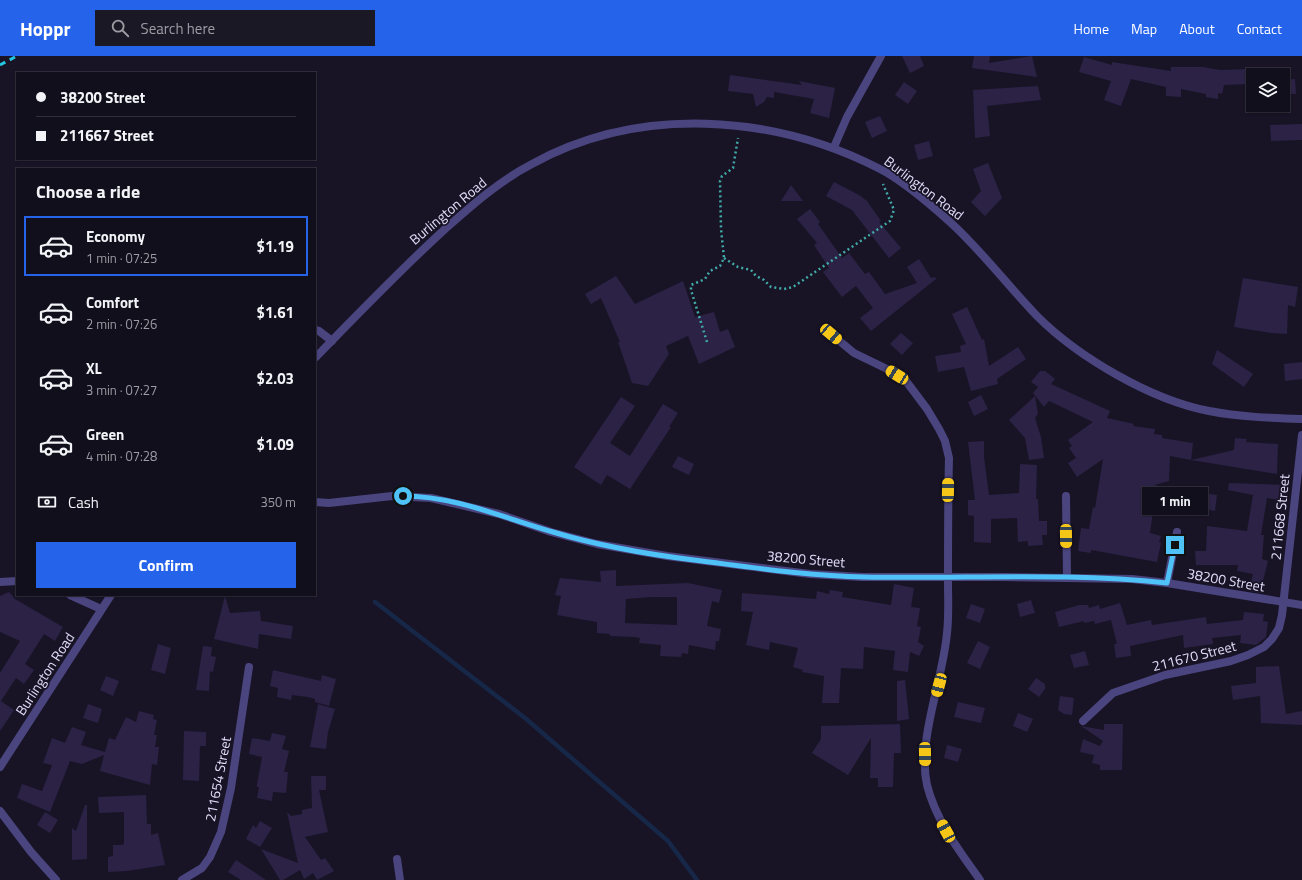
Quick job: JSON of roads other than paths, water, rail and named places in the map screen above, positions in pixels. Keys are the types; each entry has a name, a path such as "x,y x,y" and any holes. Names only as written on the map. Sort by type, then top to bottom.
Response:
{"street":[{"path":"834,147 847,117 881,56"},
{"name":"Burlington Road","path":"316,357 411,260 480,198 532,163 577,144 617,132 653,126 695,123 738,125 770,130 834,147 883,171 948,220 982,252 1038,317 1095,363 1145,389 1206,411 1255,417 1302,419"},
{"path":"316,330 319,330 332,341"},
{"path":"831,334 854,353 887,369 906,381 927,409 945,441 949,458 947,634 942,673 932,709 925,754 927,785 940,819 953,843 980,880"},
{"name":"211668 Street","path":"1284,603 1302,435"},
{"name":"38200 Street","path":"316,502 329,503 392,496 432,498 500,514 551,532 597,544 667,556 810,574 862,577 1067,577 1132,579 1167,583 1302,606"},
{"path":"1066,496 1067,577"},
{"path":"1167,583 1177,532"},
{"path":"0,582 16,581"},
{"path":"72,596 101,610"},
{"name":"Burlington Road","path":"0,767 110,596"},
{"name":"211670 Street","path":"1083,721 1113,693 1178,672 1231,662 1264,647 1272,639 1279,628 1284,603"},
{"name":"211654 Street","path":"182,880 202,868 210,857 221,832 231,788 250,667"},
{"path":"0,811 31,852 56,880"},
{"path":"397,859 400,880"}],"waterway":[{"path":"375,602 525,718 668,841 697,880"}],"railway":[{"path":"0,65 17,56"}]}
